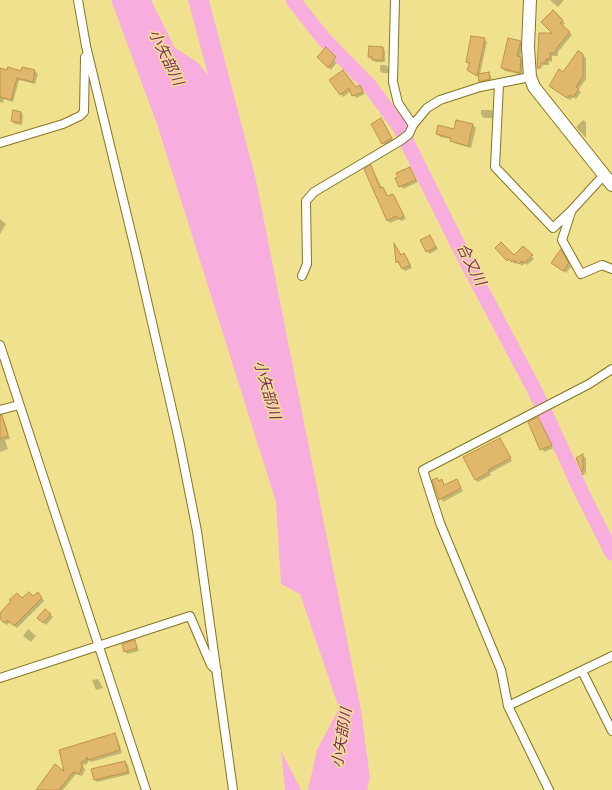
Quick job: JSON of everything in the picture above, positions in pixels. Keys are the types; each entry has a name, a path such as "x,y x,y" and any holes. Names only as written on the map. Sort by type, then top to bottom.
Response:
{"street":[{"path":"78,0 86,46 179,440 197,531 218,670 233,790"},
{"path":"395,0 393,82 398,103 413,125"},
{"path":"530,0 528,47 530,77 534,86 612,185"},
{"path":"0,143 63,124 80,116 84,112 86,46"},
{"path":"302,276 306,264 306,201 314,192 400,141 409,134 413,125 427,108 440,100 480,87 530,77"},
{"path":"500,84 495,167 553,228 604,175"},
{"path":"571,211 562,240 581,274 602,265 612,269"},
{"path":"0,345 100,645 146,790"},
{"path":"549,790 508,706 502,670 440,523 423,470 589,384 612,369"},
{"path":"0,410 19,405"},
{"path":"0,678 190,616 211,665 218,670"},
{"path":"508,706 612,656"},
{"path":"582,671 612,731"}],"water":[{"name":"小矢部川","path":"111,0 151,0 175,48 197,62 208,75 188,0 209,0 256,180 361,710 370,778 367,790 308,790 317,750 339,708 300,594 281,584 276,502 157,124"},
{"path":"281,751 301,790 285,790"}],"building":[{"path":"553,10 563,20 560,23 570,32 556,49 555,53 550,53 550,59 546,59 546,63 541,63 540,68 537,68 539,33 552,33 541,22"},
{"path":"471,36 485,38 477,76 467,70 470,63 466,62"},
{"path":"508,38 521,41 517,56 521,57 520,73 501,68"},
{"path":"369,46 383,47 383,60 372,60 372,57 368,57"},
{"path":"326,47 336,57 328,68 317,57"},
{"path":"578,51 583,54 583,76 576,87 579,89 573,97 570,95 567,98 549,86 559,69 563,72"},
{"path":"8,67 21,71 22,67 35,70 33,82 17,78 11,100 0,97 0,68 7,70"},
{"path":"343,70 356,87 360,85 363,92 352,96 349,88 340,95 329,80"},
{"path":"489,72 490,79 479,82 478,74"},
{"path":"13,110 21,112 20,123 11,121"},
{"path":"381,118 392,138 382,144 371,124"},
{"path":"456,120 473,124 468,146 450,141 451,138 436,134 438,125 454,129"},
{"path":"371,165 380,188 383,187 387,196 393,194 404,216 398,219 396,216 387,221 364,169"},
{"path":"410,167 416,180 399,187 395,178 398,177 396,173"},
{"path":"430,235 436,247 426,252 420,240"},
{"path":"501,242 514,255 523,246 533,255 524,263 522,261 519,264 514,260 512,262 509,259 507,261 495,248"},
{"path":"394,243 401,255 404,253 410,265 402,269 398,261 396,263"},
{"path":"561,249 569,263 563,271 551,263"},
{"path":"0,415 2,415 8,436 0,439"},
{"path":"538,417 552,445 540,450 528,422"},
{"path":"500,438 511,458 488,470 489,472 475,480 463,457"},
{"path":"583,454 583,475 576,458"},
{"path":"437,478 439,481 442,479 444,485 457,479 461,488 439,500 432,480"},
{"path":"29,592 33,596 38,592 42,598 14,626 7,620 4,623 0,619 0,613 11,601 9,600 17,593 22,598"},
{"path":"45,609 51,614 43,623 37,618"},
{"path":"135,640 137,648 124,652 122,644"},
{"path":"115,733 120,750 88,760 87,757 85,761 81,762 82,767 79,774 73,772 59,790 36,790 55,764 64,771 59,750"},
{"path":"125,761 128,772 94,780 91,769"}],"waterway":[{"name":"合又川","path":"293,0 323,38 369,85 399,126 462,253 534,389 582,493 612,553"}]}
